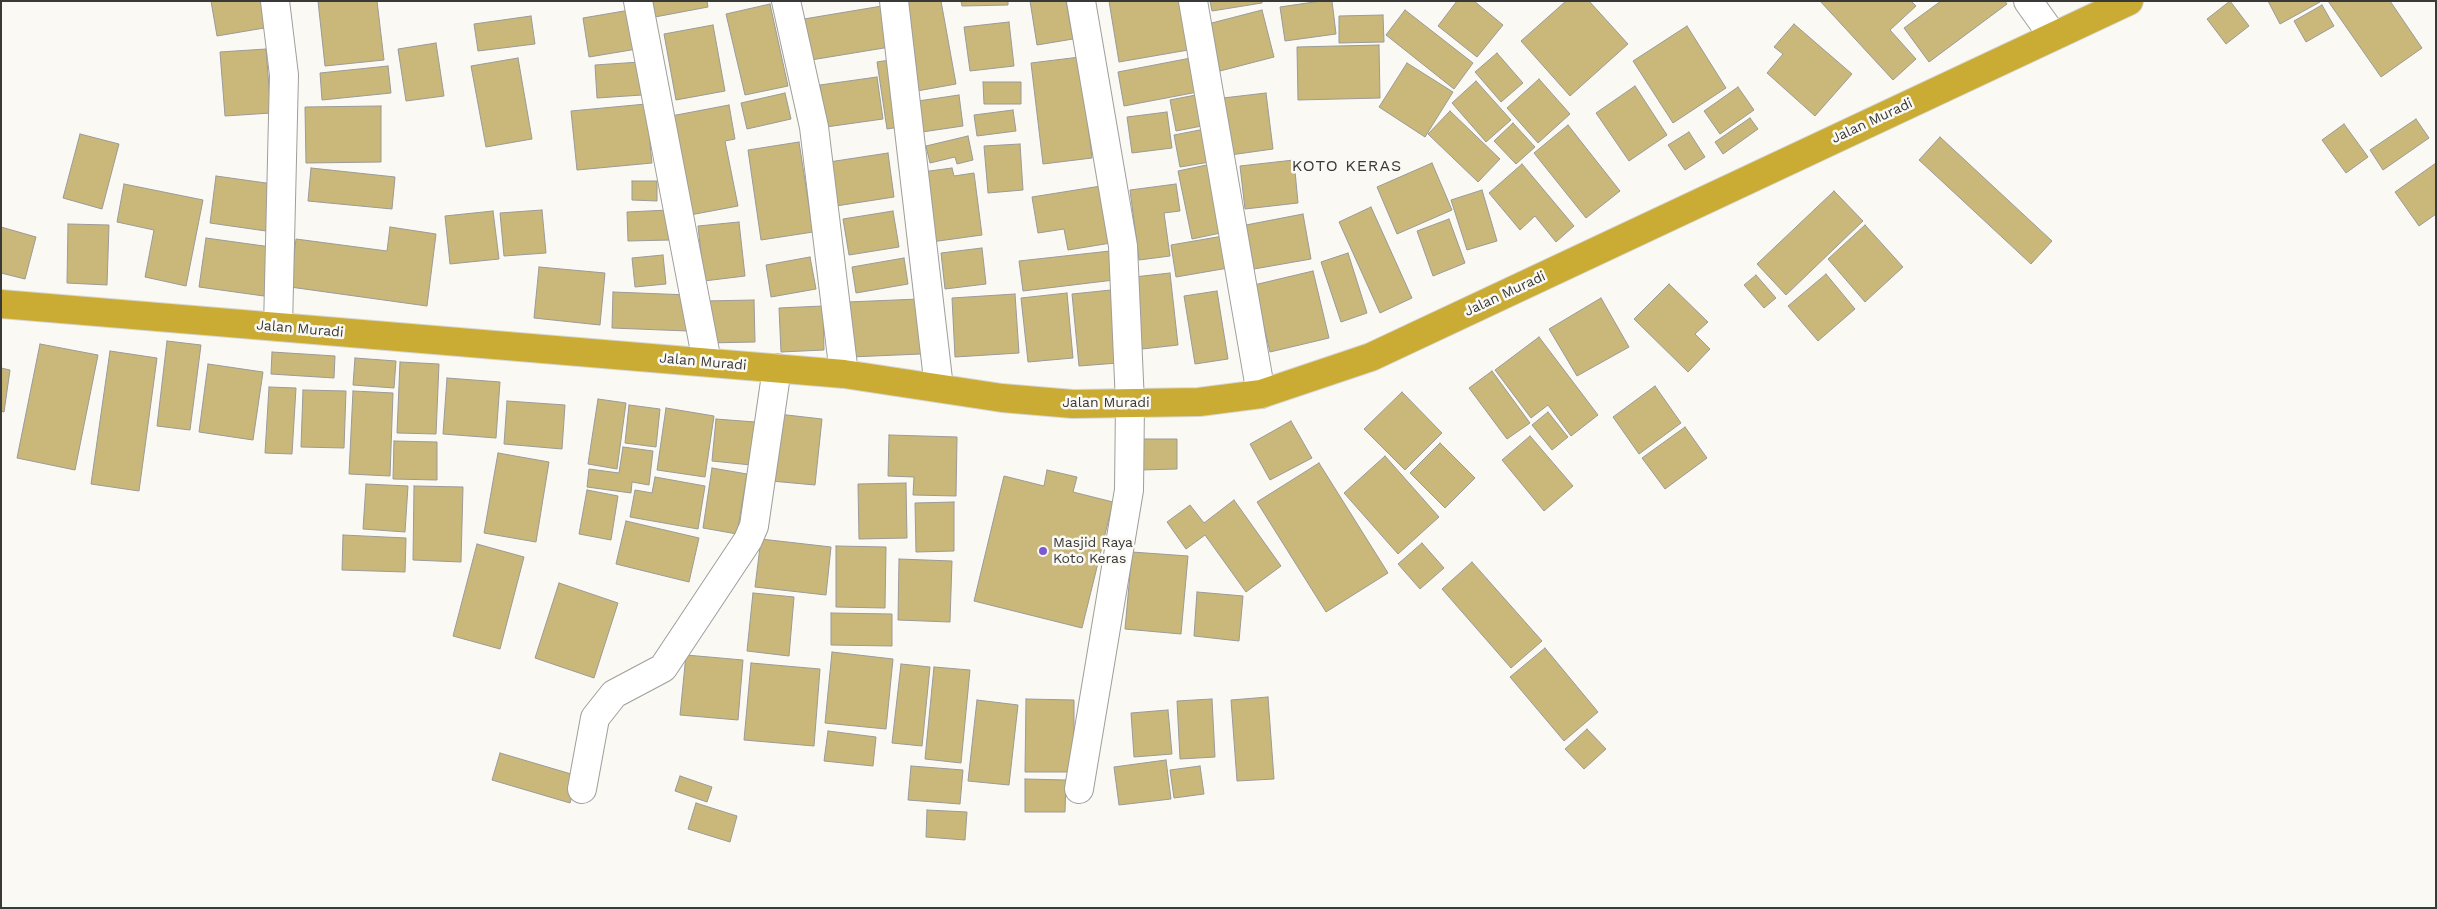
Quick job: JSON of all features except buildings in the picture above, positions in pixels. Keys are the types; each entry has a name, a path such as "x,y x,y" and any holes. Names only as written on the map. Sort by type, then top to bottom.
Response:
{"highway":[{"name":"Jalan Muradi","path":"1,304 844,374 1002,398 1073,404 1199,402 1260,394 1370,357 2130,1"}],"street":[{"path":"275,1 284,75 278,327"},
{"path":"638,1 707,362"},
{"path":"786,1 814,127 844,374"},
{"path":"894,1 940,388"},
{"path":"1079,789 1129,490 1130,403 1123,246 1081,1"},
{"path":"1193,1 1260,394"},
{"path":"2028,1 2053,36"},
{"path":"582,789 596,718 614,694 663,668 748,540 754,526 777,368"}],"place":[{"name":"Masjid Raya Koto Keras","path":"1043,551"}],"district":[{"name":"KOTO KERAS","path":"1347,166"}]}
